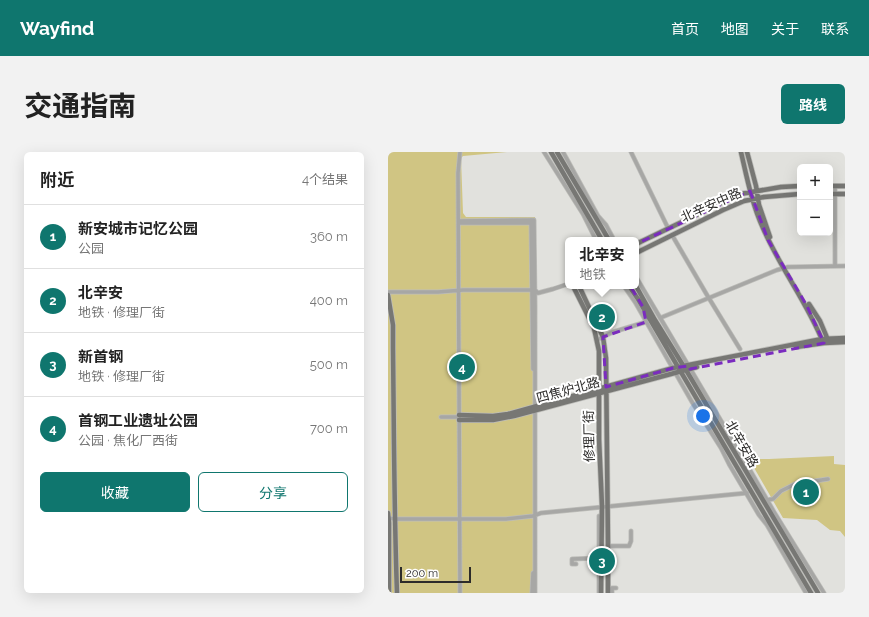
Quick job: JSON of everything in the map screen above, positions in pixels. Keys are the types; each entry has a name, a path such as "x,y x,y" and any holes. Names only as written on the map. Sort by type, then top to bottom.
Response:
{"main road":[{"path":"550,152 600,237"},
{"path":"556,152 607,237"},
{"path":"741,152 752,199 762,226 786,268 820,321 825,341"},
{"path":"748,152 758,198 769,235 786,268"},
{"name":"北辛安中路","path":"639,242 740,194 756,190 797,186"},
{"path":"833,186 845,186"},
{"name":"北辛安中路","path":"639,252 732,206 752,199 784,194 797,194"},
{"path":"833,194 845,194"},
{"name":"修理厂街","path":"577,289 590,317 597,340 600,358 599,439 608,546 608,593"},
{"name":"修理厂街","path":"578,289 603,337 606,358 605,507 600,593"},
{"name":"北辛安路","path":"631,289 643,307 676,370 721,429 748,487 781,540 811,593"},
{"name":"北辛安路","path":"638,289 655,320 687,368 714,418 818,593"},
{"path":"388,295 394,348 397,593"},
{"path":"825,341 845,338"},
{"path":"825,341 845,342"},
{"name":"四焦炉北路","path":"459,418 493,420 514,416 534,408 676,370 825,341"},
{"path":"388,516 389,593"}],"street":[{"path":"460,152 458,173 460,593"},
{"path":"544,152 583,214 594,237"},
{"path":"563,152 598,216 606,225 612,237"},
{"path":"631,152 668,228"},
{"path":"582,187 584,199"},
{"path":"833,194 835,266"},
{"path":"576,195 583,214"},
{"path":"459,222 532,221 534,593"},
{"path":"672,235 740,349"},
{"path":"655,320 708,297 786,268 845,266"},
{"path":"639,282 661,318 687,368 712,404 721,429 824,593"},
{"path":"388,292 533,290 538,293 565,285"},
{"path":"626,289 676,370 695,408 702,416 806,593"},
{"path":"643,307 646,322"},
{"path":"597,340 613,332 646,322"},
{"path":"712,404 714,418"},
{"path":"440,417 459,418"},
{"path":"721,429 721,448"},
{"path":"767,500 773,499 781,491 795,484 828,479"},
{"path":"388,516 395,519 506,519 605,507 747,494"},
{"path":"774,512 774,521"},
{"path":"599,516 600,593"},
{"path":"608,546 629,546 631,541 631,531"},
{"path":"781,540 784,554"},
{"path":"576,564 572,564 572,559 599,558"},
{"path":"612,593 612,588 616,588"}],"highlighted area":[{"path":"750,191 768,240 807,306 824,343 690,369 689,366 673,368 606,387 603,337 646,322 643,307 616,263 624,258 621,251"}],"shaded area":[{"path":"388,152 507,152 463,156 461,158 463,213 466,217 535,217 537,593 388,593"},
{"path":"834,456 834,464 845,465 845,537 840,531 830,530 817,520 783,518 749,459 769,459"}],"place":[{"name":"北辛安","path":"602,317"},
{"name":"首钢工业遗址公园","path":"462,367"},
{"name":"新安城市记忆公园","path":"806,492"},
{"name":"新首钢","path":"602,561"}]}
